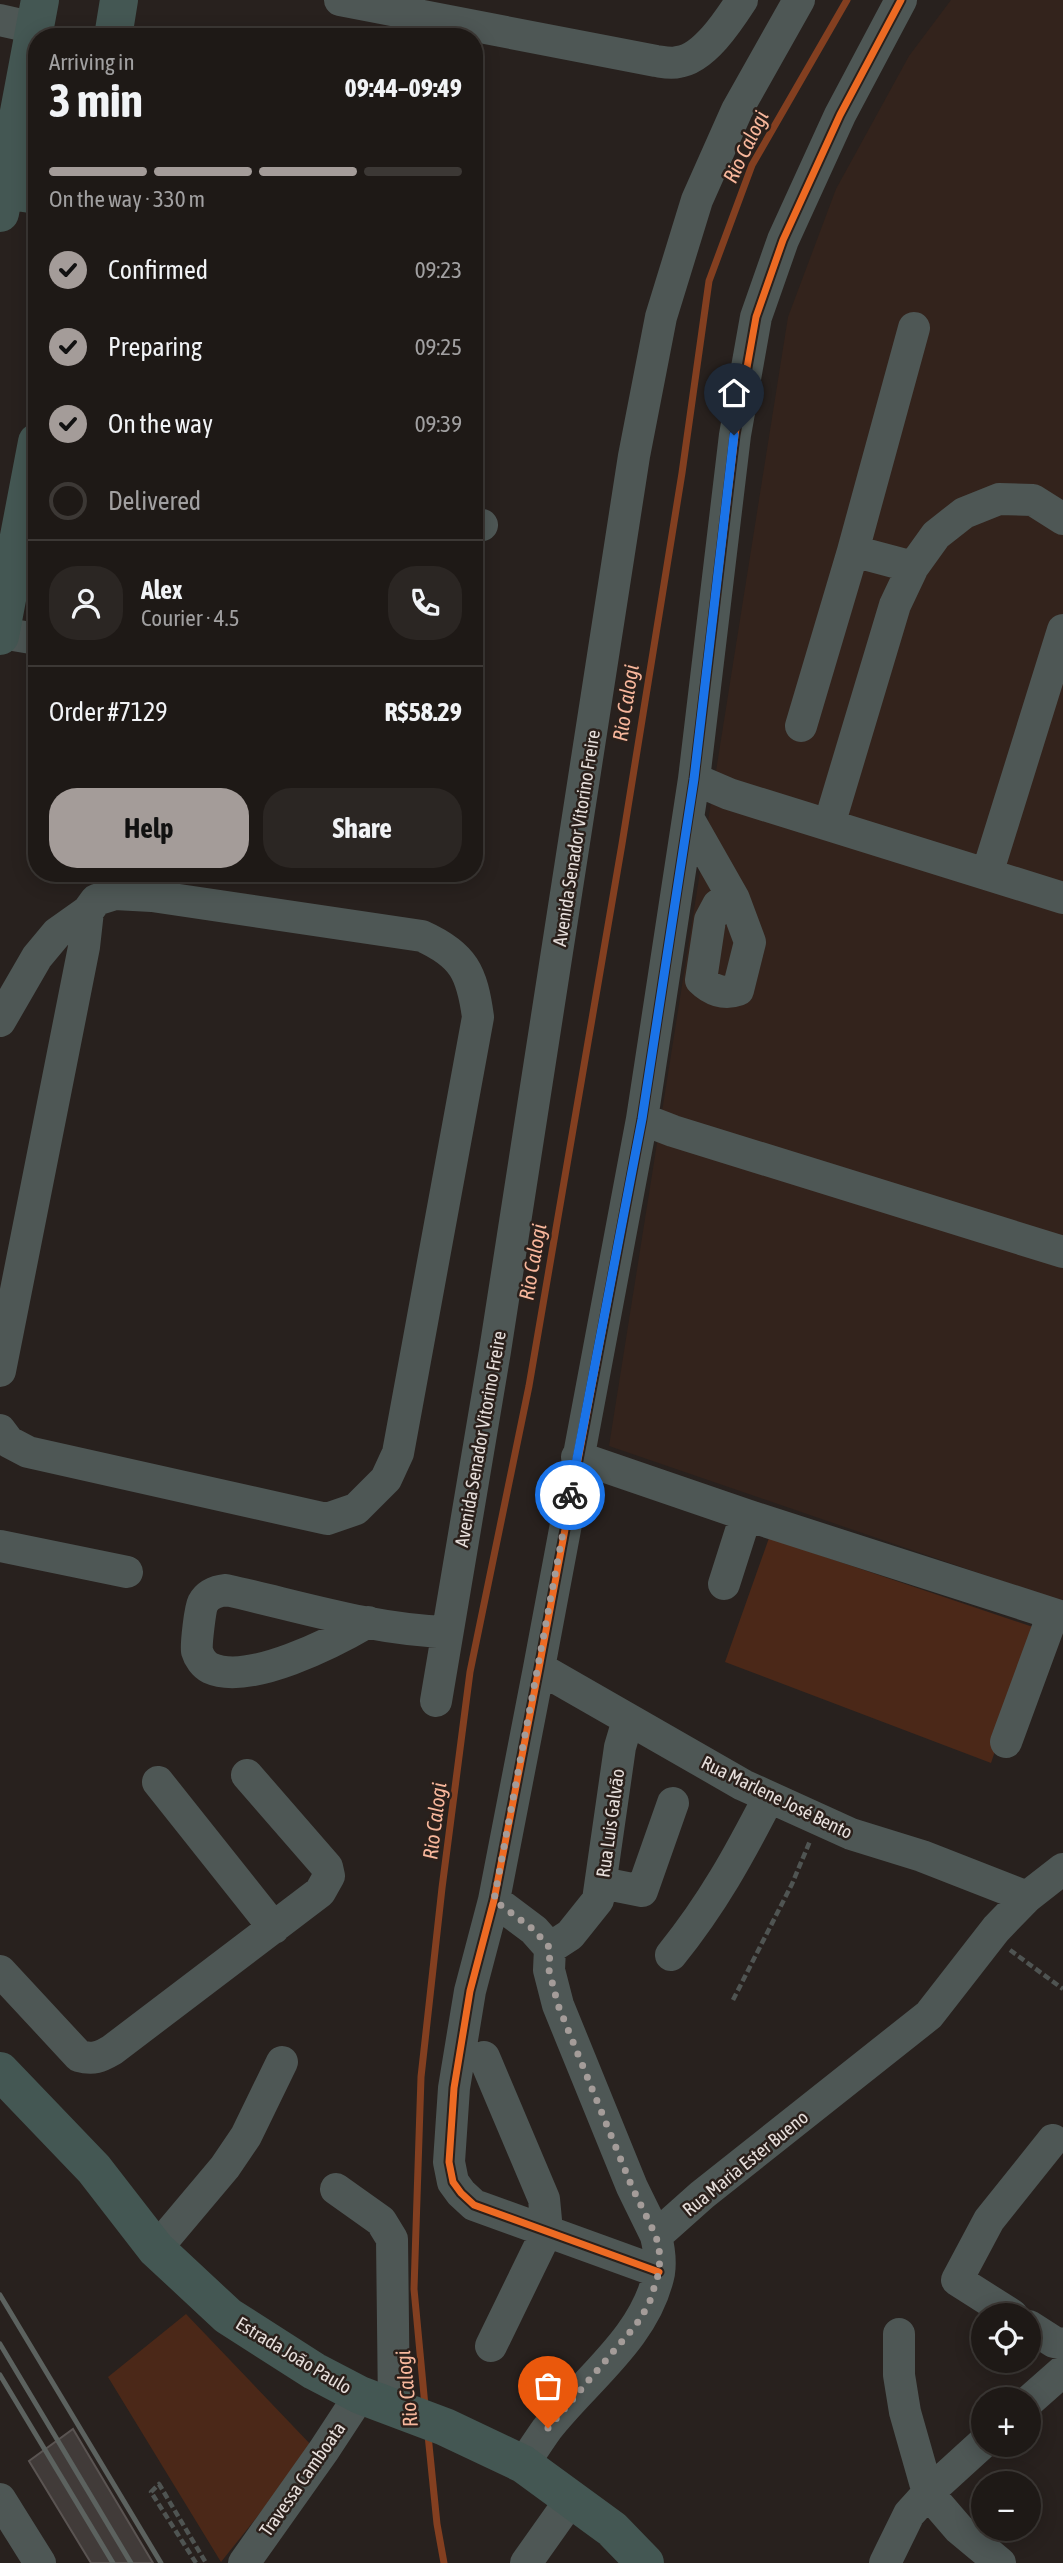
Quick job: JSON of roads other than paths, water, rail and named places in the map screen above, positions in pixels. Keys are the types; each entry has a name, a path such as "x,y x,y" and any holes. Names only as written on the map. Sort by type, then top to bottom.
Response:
{"main road":[{"path":"114,28 119,0"},
{"path":"14,199 25,16"},
{"path":"0,635 28,490"},
{"name":"Estrada João Paulo","path":"0,2071 94,2169 156,2249 228,2316 314,2371 523,2464 612,2529 645,2563"}],"street":[{"path":"340,0 656,61 679,62 693,57 709,43 730,20 742,0"},
{"name":"Avenida Senador Vitorino Freire","path":"436,1701 500,1324 634,456 661,317 697,200 737,110 799,0"},
{"path":"659,2272 474,2205 453,2182 449,2162 454,2088 470,1991 494,1900 642,1119 694,779 734,435 756,317 783,240 840,115 901,0"},
{"path":"801,726 853,551 914,328"},
{"path":"829,825 895,605 913,567 936,535 964,513 999,499 1033,500 1063,519"},
{"path":"853,551 913,567"},
{"path":"987,874 1063,630"},
{"path":"0,635 28,638"},
{"path":"694,779 729,794 1063,898"},
{"path":"688,818 734,899"},
{"path":"0,1021 37,957 57,933 88,911 96,900 115,894 152,896 422,936 446,947 461,962 474,987 478,1017 398,1453 386,1479 356,1509 327,1519 28,1452 9,1441 0,1430"},
{"path":"0,1371 84,947 88,911"},
{"path":"642,1119 673,1131 1063,1252"},
{"path":"577,1457 746,1516 1058,1615 1006,1742"},
{"path":"724,1584 746,1516"},
{"path":"0,1546 127,1572"},
{"path":"368,1622 306,1655 236,1673 211,1668 202,1662 197,1650 201,1605 209,1596 226,1590 368,1622 417,1631 447,1632"},
{"name":"Rua Marlene José Bento","path":"539,1668 743,1785 851,1834 922,1856 1027,1897"},
{"name":"Rua Luis Galvão","path":"550,1948 570,1935 598,1900 620,1747 628,1720"},
{"path":"0,1971 79,2056 99,2057 112,2050 320,1892 329,1876 327,1867 247,1775"},
{"path":"158,1782 274,1927"},
{"path":"671,1955 697,1923 731,1871 769,1797"},
{"path":"602,1883 642,1891 673,1803"},
{"name":"Rua Maria Ester Bueno","path":"656,2236 702,2195 929,2015 991,1936 1027,1897 1063,1869"},
{"path":"494,1900 534,1930 550,1948 549,1970 558,2005 632,2187 656,2236 660,2255 659,2272 649,2304 636,2325 548,2428 523,2464"},
{"path":"484,2057 544,2199 547,2231 491,2346"},
{"path":"156,2249 225,2167 246,2136 282,2062"},
{"path":"993,2303 957,2280 989,2220 1053,2140"},
{"path":"336,2189 381,2221 393,2239 388,2406"},
{"path":"899,2334 899,2375 905,2412 928,2493 958,2529 1000,2563"},
{"path":"1041,2334 1054,2343 1063,2344"},
{"path":"1041,2390 1063,2371"},
{"name":"Travessa Camboata","path":"244,2563 324,2450 388,2406"},
{"path":"885,2563 909,2514 971,2454"},
{"path":"526,2563 572,2498"},
{"path":"0,2499 40,2563"}],"waterway":[{"name":"Rio Calogi","path":"425,2406 414,2289 421,2077 470,1672 529,1386 622,844 682,473 709,281 752,165 847,0"},
{"name":"Rio Calogi","path":"428,2435 437,2524 444,2563"}],"railway":[{"path":"0,2295 161,2563"},
{"path":"0,2344 131,2563"},
{"path":"0,2375 113,2563"}]}
